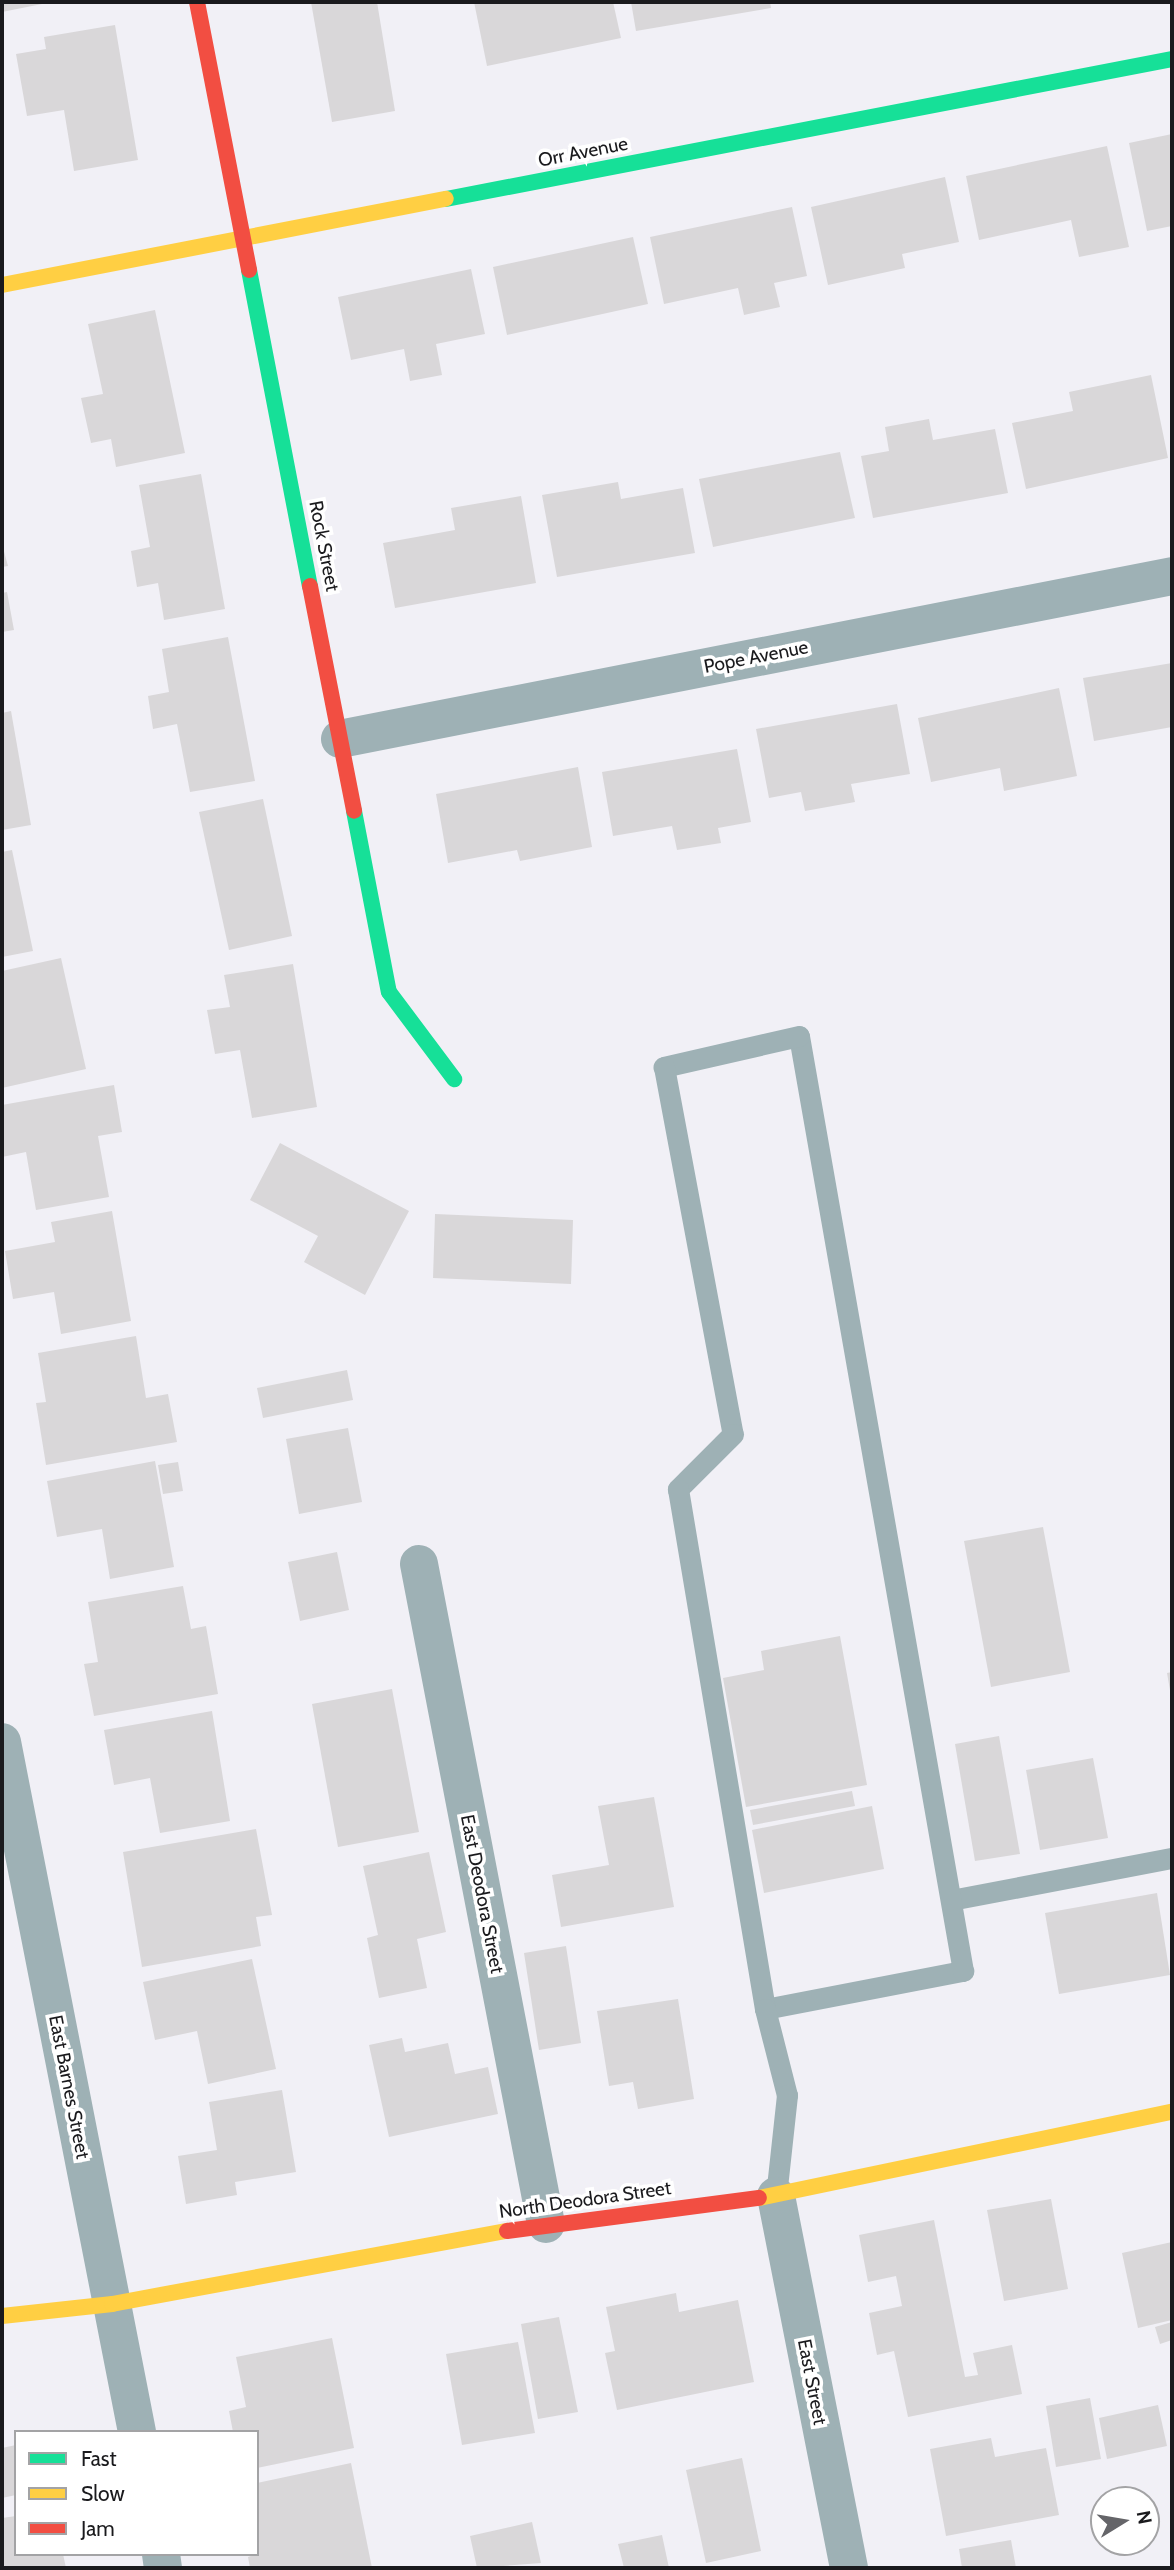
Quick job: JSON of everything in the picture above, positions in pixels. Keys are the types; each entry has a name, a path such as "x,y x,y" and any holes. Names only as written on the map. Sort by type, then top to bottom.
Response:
{"street":[{"name":"Rock Street","path":"197,2 389,992 454,1079"},
{"name":"Orr Avenue","path":"2,285 1172,59"},
{"name":"Pope Avenue","path":"340,738 1172,576"},
{"name":"East Deodora Street","path":"419,1564 546,2224"},
{"name":"East Barnes Street","path":"4,1766 137,2430"},
{"name":"North Deodora Street","path":"2,2316 111,2304 546,2224 776,2196 1172,2112"},
{"name":"East Street","path":"776,2196 849,2568"}],"lane":[{"path":"765,2009 963,1971 876,1461 799,1036 664,1067 733,1434 678,1489 765,2009 787,2095 776,2196"},
{"path":"951,1900 1172,1858"}],"building":[{"path":"2,2 47,2 47,3 2,12"},
{"path":"311,2 377,2 395,111 332,122"},
{"path":"474,2 613,2 621,38 487,66"},
{"path":"631,2 770,2 771,8 636,31"},
{"path":"115,25 138,160 74,171 64,110 27,116 16,54 46,49 44,37"},
{"path":"1172,134 1172,226 1147,231 1129,143"},
{"path":"1107,146 1129,247 1079,257 1071,220 979,240 966,176"},
{"path":"945,177 959,242 902,254 905,268 828,285 811,207"},
{"path":"792,207 807,276 774,283 780,307 744,315 738,288 664,304 650,237"},
{"path":"633,237 648,304 507,335 493,267"},
{"path":"471,269 485,334 436,344 442,375 410,381 404,349 351,360 338,297"},
{"path":"155,310 185,453 116,467 111,439 91,443 81,398 103,394 88,324"},
{"path":"1151,375 1168,458 1026,489 1012,423 1073,411 1069,392"},
{"path":"929,419 933,440 995,429 1008,493 873,518 861,456 889,451 885,427"},
{"path":"840,452 855,518 713,547 699,479"},
{"path":"201,474 225,609 164,620 158,583 137,587 131,551 150,547 139,485"},
{"path":"618,482 621,499 683,488 695,553 557,577 542,495"},
{"path":"521,496 536,583 395,608 383,543 455,530 451,508"},
{"path":"2,544 8,566 2,567"},
{"path":"7,592 14,630 2,632 2,593"},
{"path":"228,637 255,781 190,792 177,724 153,729 148,696 169,692 162,649"},
{"path":"1172,663 1172,727 1094,741 1083,678"},
{"path":"1059,688 1077,776 1004,791 1000,768 931,782 918,718"},
{"path":"897,704 910,774 851,784 855,802 805,811 801,792 769,798 756,729"},
{"path":"11,711 31,825 2,830 2,713"},
{"path":"737,749 751,822 718,828 721,843 677,850 672,826 613,836 602,772"},
{"path":"578,767 592,847 520,861 517,850 448,863 436,794"},
{"path":"263,799 292,936 229,950 199,812"},
{"path":"12,850 33,951 2,957 2,852"},
{"path":"61,958 86,1069 2,1088 2,971"},
{"path":"293,964 317,1107 252,1118 240,1050 215,1054 207,1010 230,1007 224,975"},
{"path":"114,1085 122,1132 98,1136 109,1197 36,1210 26,1152 2,1157 2,1105"},
{"path":"280,1143 409,1211 365,1295 304,1262 318,1236 250,1200"},
{"path":"112,1211 131,1321 61,1334 54,1292 13,1299 5,1251 55,1242 51,1222"},
{"path":"435,1214 573,1220 571,1284 433,1278"},
{"path":"136,1336 146,1398 168,1394 177,1442 46,1465 36,1403 46,1402 38,1353"},
{"path":"347,1370 353,1400 263,1418 257,1388"},
{"path":"348,1428 362,1502 299,1514 286,1439"},
{"path":"155,1461 174,1567 110,1579 102,1529 57,1537 47,1481"},
{"path":"178,1462 183,1491 163,1494 158,1465"},
{"path":"1043,1527 1070,1672 991,1687 964,1541"},
{"path":"337,1552 349,1610 300,1621 288,1562"},
{"path":"183,1586 191,1629 206,1626 218,1694 94,1716 84,1664 98,1662 88,1602"},
{"path":"840,1636 867,1785 746,1807 723,1678 764,1670 761,1651"},
{"path":"1172,1672 1172,1696 1171,1696 1167,1673"},
{"path":"392,1689 419,1832 338,1847 312,1704"},
{"path":"212,1711 230,1821 160,1833 150,1778 114,1785 104,1730"},
{"path":"999,1736 1020,1854 975,1861 955,1744"},
{"path":"1093,1758 1108,1838 1040,1850 1026,1770"},
{"path":"852,1791 855,1806 753,1825 750,1810"},
{"path":"654,1797 674,1907 561,1927 552,1875 609,1865 598,1806"},
{"path":"872,1806 884,1869 764,1893 752,1830"},
{"path":"256,1829 272,1915 256,1917 261,1946 142,1967 123,1852"},
{"path":"429,1852 446,1932 417,1939 427,1988 379,1998 367,1938 378,1935 363,1866"},
{"path":"1157,1893 1170,1975 1059,1994 1045,1913"},
{"path":"566,1946 581,2043 539,2050 524,1953"},
{"path":"252,1959 276,2069 208,2084 197,2031 155,2040 143,1982"},
{"path":"678,1999 694,2099 638,2109 633,2082 609,2086 597,2011"},
{"path":"402,2038 405,2052 448,2043 455,2074 488,2067 498,2114 389,2137 369,2045"},
{"path":"282,2090 296,2172 235,2182 237,2195 186,2204 178,2156 217,2150 209,2102"},
{"path":"1051,2199 1068,2289 1004,2301 987,2210"},
{"path":"934,2220 965,2377 978,2375 973,2353 1012,2345 1022,2394 908,2417 894,2351 877,2355 869,2313 902,2306 896,2276 868,2282 859,2235"},
{"path":"1172,2242 1172,2320 1138,2328 1122,2253"},
{"path":"676,2293 679,2312 738,2300 754,2382 617,2410 605,2353 615,2351 606,2307"},
{"path":"559,2317 578,2412 538,2419 521,2324"},
{"path":"1172,2322 1172,2340 1160,2344 1155,2327"},
{"path":"332,2338 354,2448 259,2468 259,2430 233,2430 229,2411 246,2407 236,2357"},
{"path":"518,2342 535,2433 462,2445 446,2354"},
{"path":"1090,2398 1101,2459 1056,2467 1046,2406"},
{"path":"1158,2405 1167,2446 1107,2459 1099,2418"},
{"path":"991,2438 995,2457 1046,2448 1059,2515 946,2536 930,2449"},
{"path":"14,2445 14,2495 2,2498 2,2448"},
{"path":"742,2458 761,2551 706,2563 686,2470"},
{"path":"351,2463 372,2568 250,2568 248,2557 259,2556 259,2483"},
{"path":"14,2516 14,2556 63,2556 66,2568 2,2568 2,2518"},
{"path":"532,2522 541,2563 477,2568 470,2536"},
{"path":"662,2535 669,2568 624,2568 618,2544"},
{"path":"1011,2540 1016,2568 962,2568 959,2549"}],"traffic: fast":[{"path":"446,199 1172,59"},
{"path":"249,270 310,586"},
{"path":"354,811 389,992 454,1079"}],"traffic: slow":[{"path":"2,285 446,199"},
{"path":"759,2198 1172,2112"},
{"path":"2,2316 112,2304 507,2231"}],"traffic: jam":[{"path":"197,2 249,270"},
{"path":"310,586 354,811"},
{"path":"507,2231 759,2198"}]}
